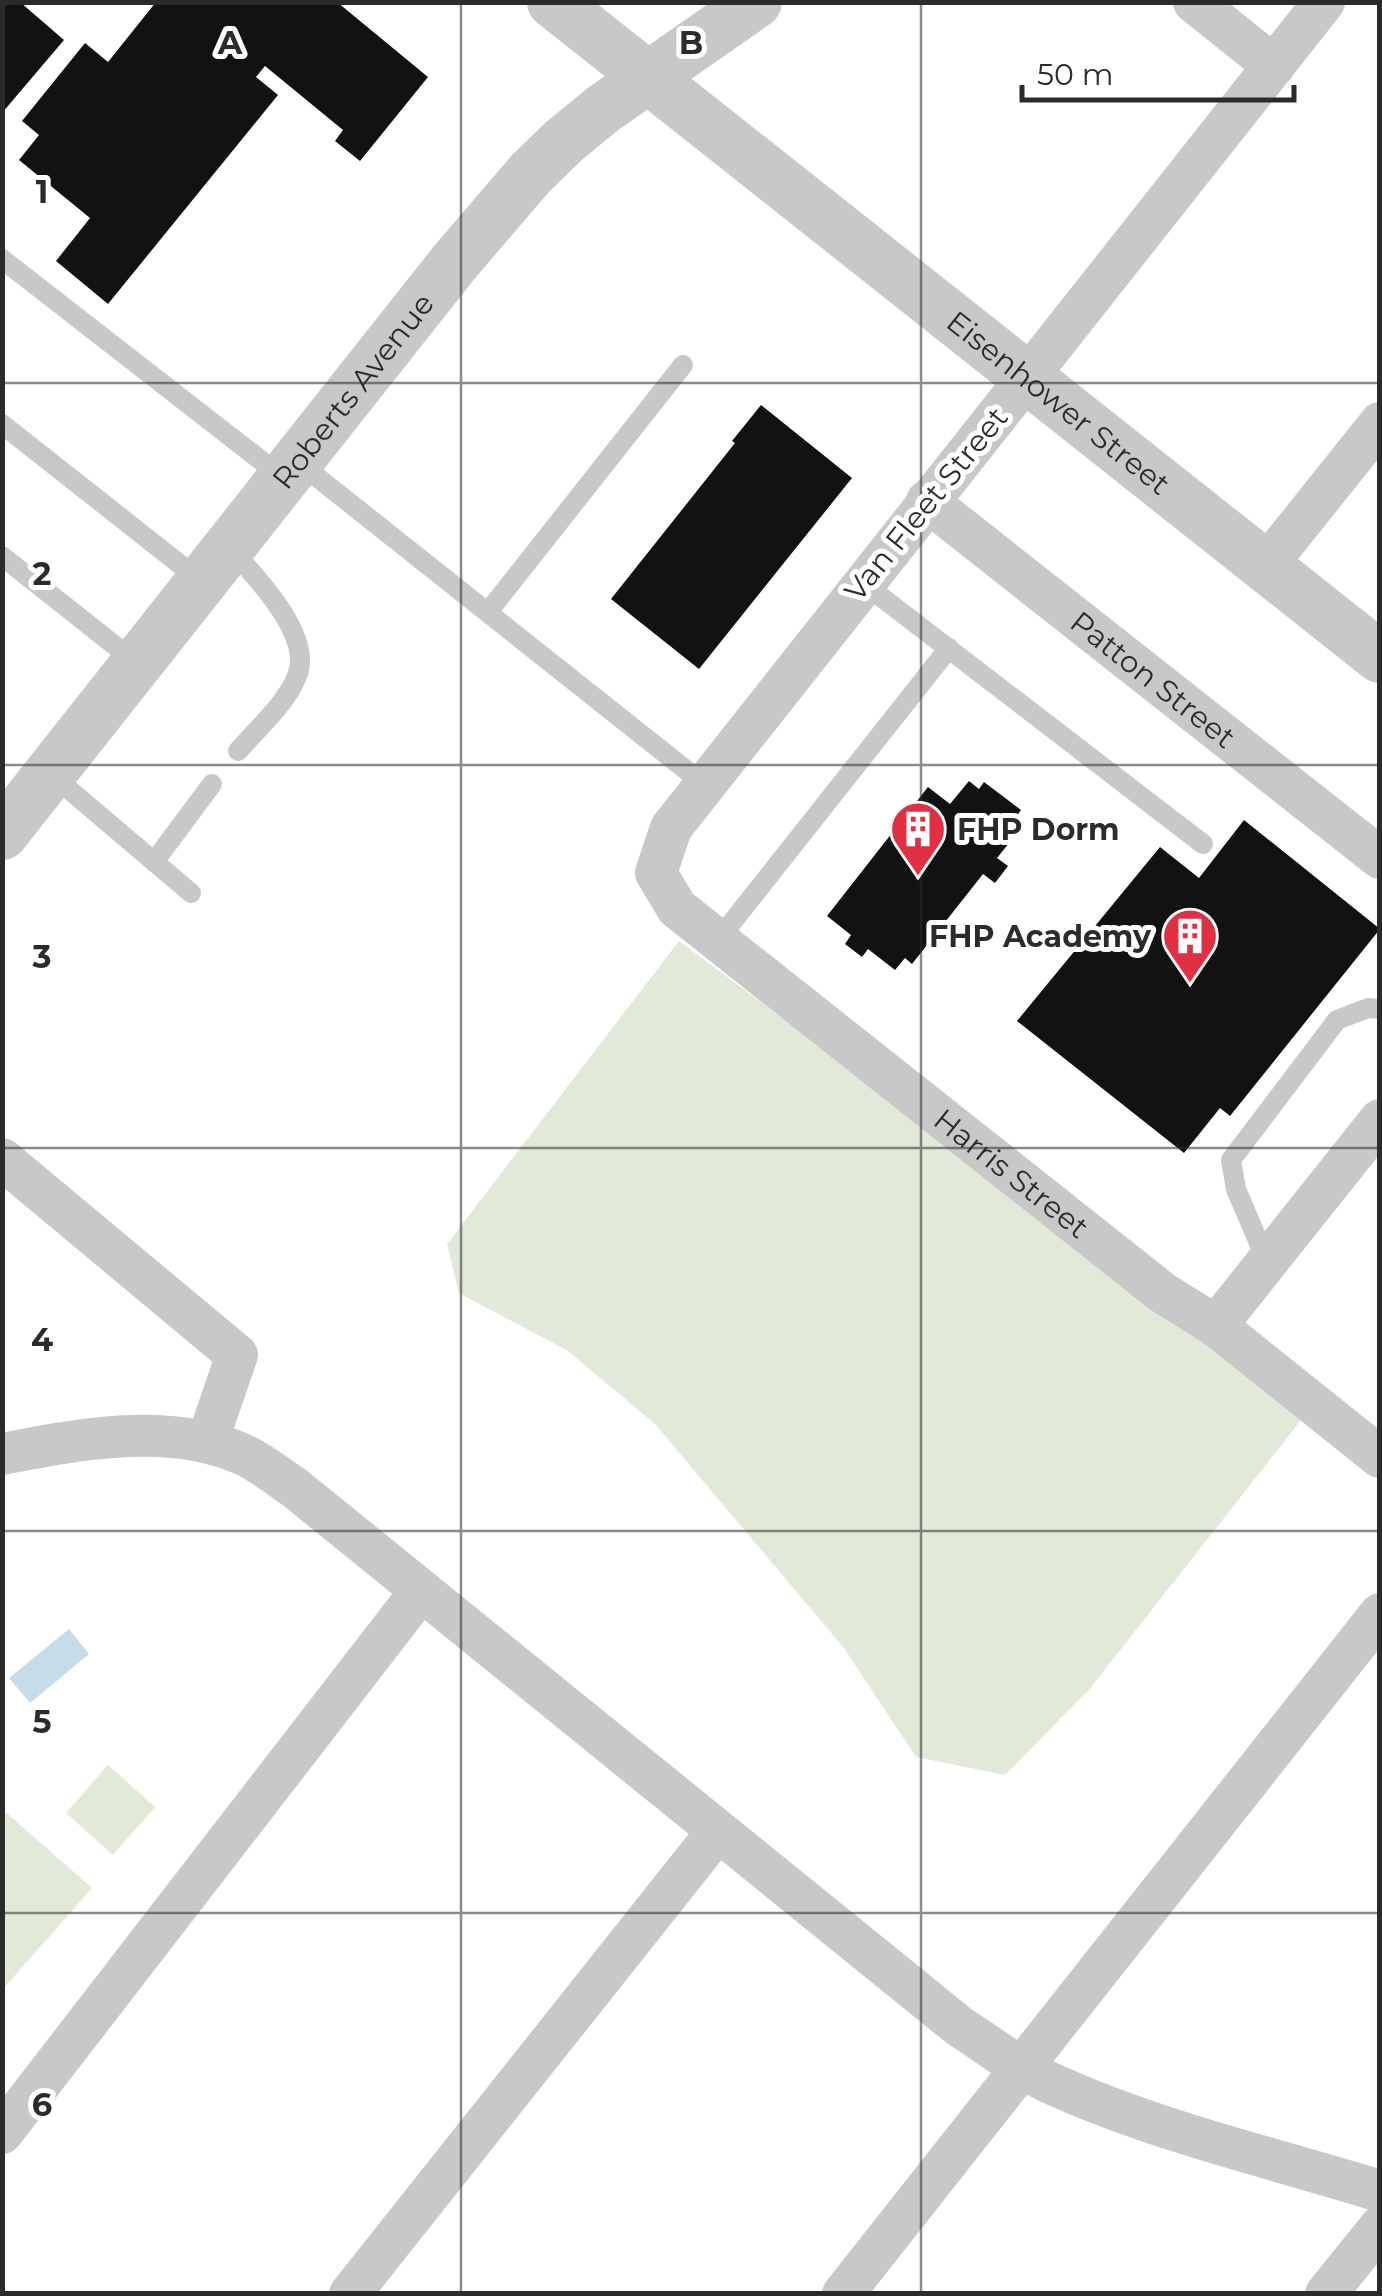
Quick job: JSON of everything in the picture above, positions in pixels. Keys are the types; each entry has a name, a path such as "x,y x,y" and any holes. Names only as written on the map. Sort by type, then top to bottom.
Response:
{"street":[{"path":"1194,2 1274,66"},
{"name":"Van Fleet Street","path":"656,874 670,828 1324,2"},
{"name":"Eisenhower Street","path":"562,5 648,78 1380,657"},
{"name":"Eisenhower Street","path":"736,147 718,110 714,86 752,6"},
{"name":"Roberts Avenue","path":"2,834 52,776 453,264 530,174 590,120 752,6"},
{"path":"1264,568 1380,423"},
{"name":"Patton Street","path":"927,500 1380,858"},
{"name":"Harris Street","path":"656,874 677,908 1163,1293 1216,1326 1380,1457"},
{"path":"1216,1326 1380,1120"},
{"path":"2,1160 237,1355 207,1442"},
{"path":"2,1454 156,1434 207,1442 246,1455 295,1488 959,2026 1021,2068 1158,2123 1380,2191"},
{"path":"2,2133 420,1592"},
{"path":"843,2294 1380,1614"},
{"path":"350,2294 717,1832"},
{"path":"1326,2294 1380,2226"}],"lane":[{"path":"2,259 488,612 705,785"},
{"path":"488,612 683,366"},
{"path":"2,424 217,566 270,592 288,623 300,658 300,672 292,688 238,751"},
{"path":"2,556 139,664"},
{"path":"863,582 1203,844"},
{"path":"718,940 948,648"},
{"path":"52,776 191,893"},
{"path":"154,862 212,784"},
{"path":"1267,1262 1236,1189 1232,1160 1336,1020 1368,1008 1380,1010"}],"green space":[{"path":"679,941 1309,1410 1088,1691 1005,1775 916,1757 844,1648 654,1423 568,1351 459,1293 447,1244"},
{"path":"108,1765 155,1807 113,1855 66,1813"},
{"path":"2,1809 92,1888 3,1989 2,1989"}],"water":[{"path":"69,1629 89,1654 30,1703 9,1678"}],"building":[{"path":"8,2 20,2 64,40 2,113 2,9"},
{"path":"156,2 337,2 428,77 360,161 335,141 343,130 265,66 256,77 278,95 108,304 56,261 90,218 19,160 39,135 22,121 85,43 108,62"},
{"path":"761,405 852,478 699,669 611,599"},
{"name":"FHP Dorm","path":"969,781 979,789 984,782 1021,810 1014,820 1022,827 997,858 1008,866 995,883 983,874 912,964 905,958 895,970 868,949 862,957 845,944 851,935 827,916 928,787 950,804"},
{"name":"FHP Academy","path":"1244,820 1380,929 1230,1116 1220,1108 1184,1153 1017,1021 1160,847 1199,878"}],"place":[{"name":"FHP Dorm","path":"918,878"},
{"name":"FHP Academy","path":"1190,985"}]}
